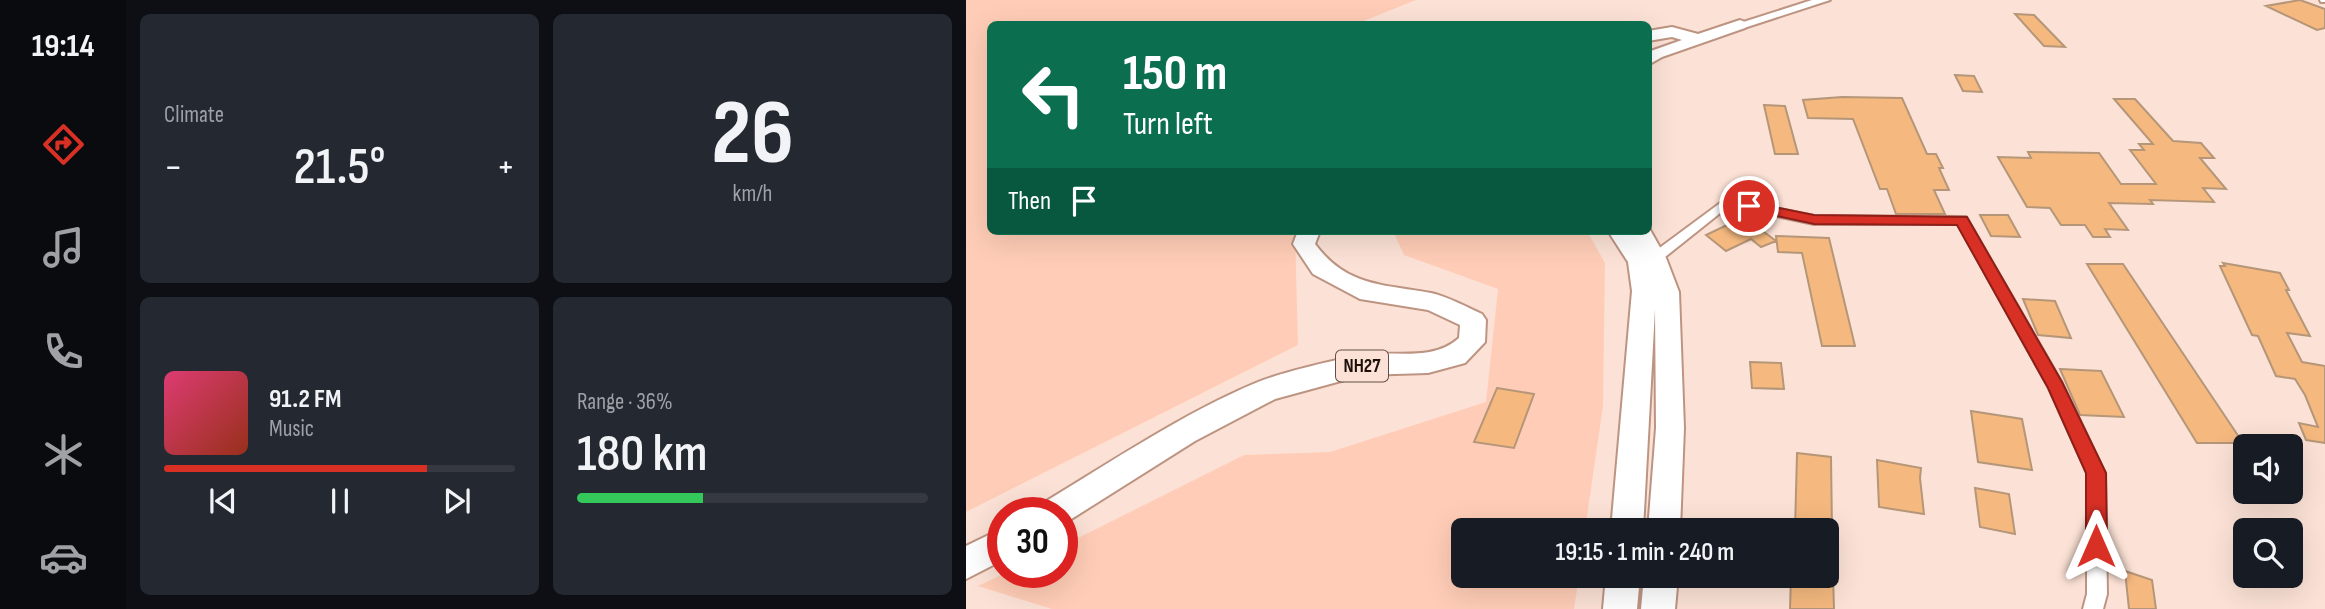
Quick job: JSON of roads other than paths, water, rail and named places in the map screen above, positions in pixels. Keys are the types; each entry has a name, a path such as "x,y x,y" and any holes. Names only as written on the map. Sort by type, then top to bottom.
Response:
{"highway":[{"path":"1652,47 1740,24"},
{"path":"1652,35 1665,32 1693,37"},
{"path":"1652,57 1693,37"},
{"name":"NH27","path":"1078,498 1185,433 1267,390 1363,365 1427,363 1456,356 1472,342 1473,320 1432,302 1369,293 1321,268 1304,244 1307,235"},
{"path":"1622,235 1656,291 1628,518"},
{"path":"1642,235 1656,258 1656,291 1670,428 1665,518"},
{"path":"966,563 987,552"},
{"path":"1620,609 1622,588"},
{"path":"1658,609 1660,588"}],"main road":[{"path":"1740,24 1824,0"}],"street":[{"path":"1656,258 1727,202 1814,220 1962,220 2056,387 2096,473 2097,594 2093,609"}]}
